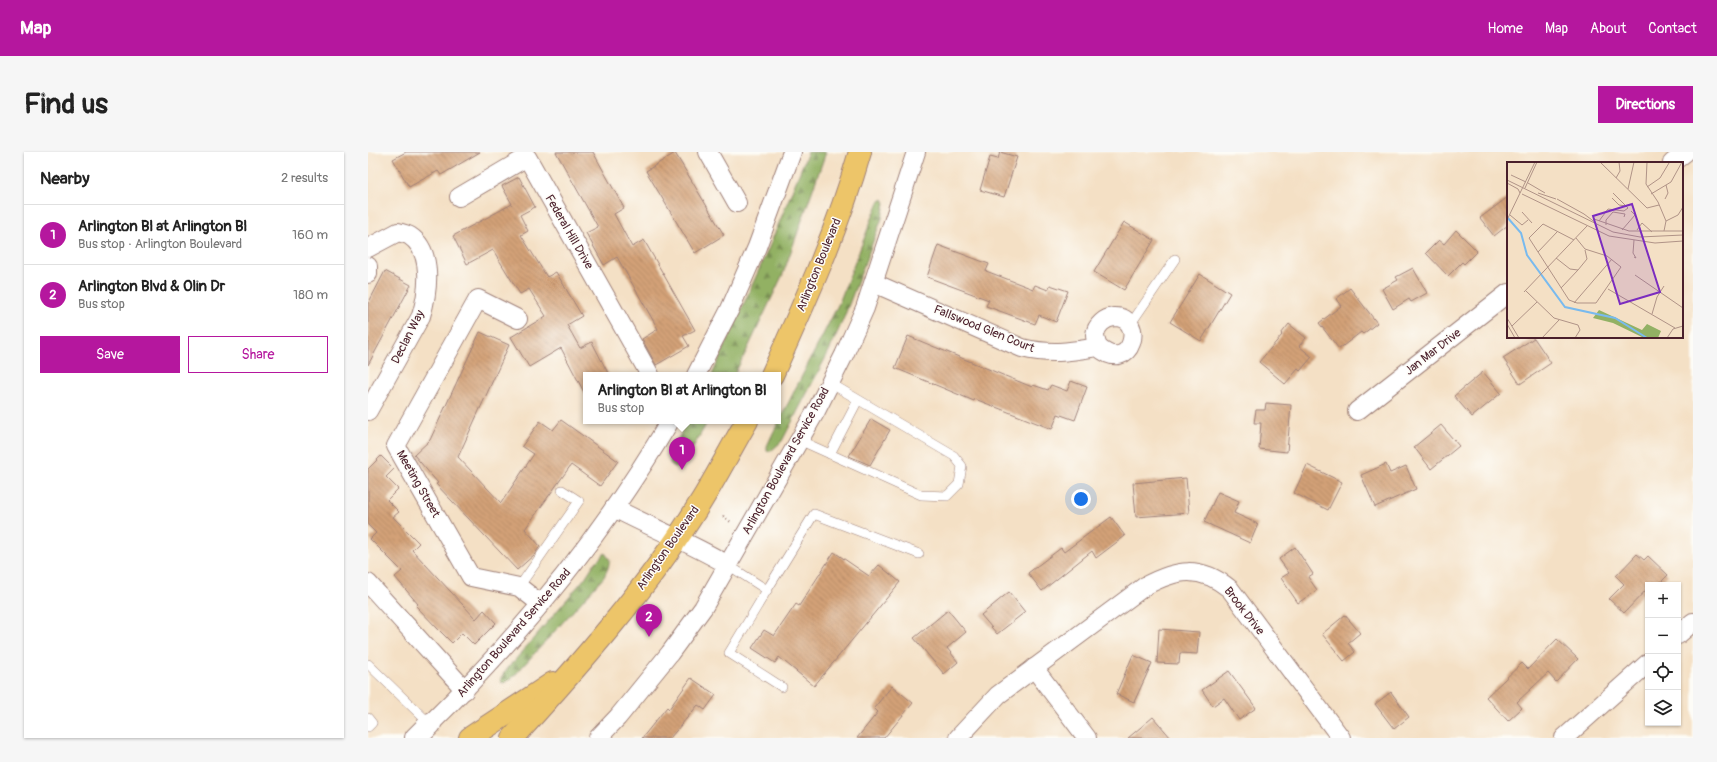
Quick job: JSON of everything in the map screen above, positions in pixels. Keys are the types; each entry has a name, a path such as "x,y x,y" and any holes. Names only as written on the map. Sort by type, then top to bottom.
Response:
{"highway":[{"name":"Arlington Boulevard","path":"773,372 814,283 851,184 860,152"},
{"name":"Arlington Boulevard","path":"513,738 579,666 653,573 700,504 745,424"},
{"path":"470,738 579,666"}],"street":[{"path":"708,152 737,203"},
{"path":"698,372 730,309 757,247 792,152"},
{"name":"Arlington Boulevard Service Road","path":"602,737 670,653 703,608 830,383 844,355 874,283 916,152"},
{"path":"1673,162 1686,152"},
{"name":"Federal Hill Drive","path":"459,197 527,157 648,372"},
{"name":"Declan Way","path":"368,248 398,232 410,236 419,246 425,259 428,283 426,300 421,316 368,411"},
{"path":"368,266 368,274"},
{"name":"Fallswood Glen Court","path":"874,283 1022,348 1040,352 1060,353 1098,347"},
{"name":"Jan Mar Drive","path":"1357,411 1507,294"},
{"name":"Meeting Street","path":"518,319 478,299 396,446 471,577 519,587 541,604"},
{"path":"1115,317 1130,325 1133,338 1131,346 1125,352 1120,355 1108,355 1098,347 1095,335 1099,325 1106,319 1115,317"},
{"name":"Arlington Boulevard Service Road","path":"423,731 465,690 570,569 647,460 668,424"},
{"path":"614,508 640,522 704,551 728,565"},
{"name":"Brook Drive","path":"958,738 998,695 1145,586 1163,576 1176,572 1190,571 1204,574 1220,581 1230,589 1341,738"},
{"path":"368,583 465,690"},
{"path":"1681,633 1693,622"},
{"path":"1564,738 1645,666"},
{"path":"1034,668 1087,738"}],"lane":[{"path":"1130,325 1175,259"},
{"path":"799,440 921,495 948,496 959,484 962,466 954,456 830,383"},
{"path":"830,454 858,400"},
{"path":"519,587 579,500 562,490"},
{"path":"782,687 729,653 766,590 814,514 919,554"},
{"path":"728,565 766,590"},
{"path":"368,664 423,731"},
{"path":"368,718 372,723 368,727"}],"path":[{"path":"723,516 732,524"}],"green space":[{"path":"808,152 826,152 783,274 747,350 736,372 713,372 770,245"},
{"path":"883,199 885,203 882,218 843,320 829,351 782,441 771,451 767,451 767,446 773,433 778,424 781,424 781,417 839,303 879,202"},
{"path":"686,424 706,424 683,465 675,467 670,463 677,441"},
{"path":"605,553 610,560 604,577 514,676 502,683 500,681 504,673 585,578 594,564"}],"building":[{"path":"406,152 480,152 441,175 438,171 409,187 393,159"},
{"path":"556,152 593,152 624,208 614,214 632,247 644,240 695,330 683,336 689,346 656,365 642,339 658,329 617,257 604,265 586,233 598,227"},
{"path":"1000,152 1017,157 1004,197 980,190 990,157 998,159"},
{"path":"675,153 724,235 695,253 646,171"},
{"path":"519,177 535,207 520,215 528,231 521,235 547,277 556,272 582,316 567,325 580,348 592,342 607,372 583,372 583,390 561,348 529,367 511,337 546,316 529,289 520,294 493,250 467,264 453,236 512,204 502,186"},
{"path":"1507,198 1507,226 1494,236 1480,218"},
{"path":"1124,222 1154,240 1124,290 1094,272"},
{"path":"1456,230 1477,251 1464,264 1462,262 1448,276 1426,253 1439,240 1444,244"},
{"path":"938,245 989,264 986,271 1033,289 1035,285 1048,290 1050,285 1068,291 1056,322 1039,315 1035,324 986,306 989,300 927,277"},
{"path":"1413,268 1427,293 1411,302 1409,299 1393,309 1382,289 1398,280 1396,277"},
{"path":"385,271 411,285 368,365 368,304"},
{"path":"1200,274 1230,293 1201,341 1170,322"},
{"path":"1350,288 1377,323 1363,334 1361,332 1339,349 1319,323 1341,306 1336,299"},
{"path":"1289,324 1306,338 1299,346 1312,357 1300,371 1298,369 1285,384 1259,362 1282,335 1281,334"},
{"path":"480,332 509,345 458,457 501,503 534,454 522,446 540,421 553,430 561,420 618,461 600,486 571,465 525,529 540,546 535,554 517,570 436,484 438,483 414,455 430,440"},
{"path":"908,336 1032,387 1033,385 1048,390 1051,385 1067,391 1071,381 1087,387 1075,420 1058,414 1052,429 975,399 974,401 895,368"},
{"path":"1534,338 1551,363 1520,384 1503,358"},
{"path":"1483,372 1501,393 1472,417 1454,396"},
{"path":"1266,403 1291,405 1287,452 1259,449 1261,423 1254,423 1256,410 1265,410"},
{"path":"871,419 890,430 870,465 849,456"},
{"path":"1441,425 1459,446 1431,469 1414,447"},
{"path":"381,456 394,469 386,477 398,489 387,500 399,512 393,517 419,543 412,550 476,619 484,610 496,623 474,645 462,633 452,643 439,630 416,606 418,604 395,577 402,571 370,539 376,533 368,525 368,469"},
{"path":"1386,464 1390,473 1406,466 1416,489 1375,507 1361,475"},
{"path":"1307,465 1342,482 1328,510 1294,493"},
{"path":"1186,478 1189,513 1136,517 1133,483"},
{"path":"1218,492 1239,501 1234,513 1258,524 1250,543 1204,522"},
{"path":"1111,517 1125,536 1096,558 1092,551 1042,591 1028,573 1061,548 1064,552"},
{"path":"1295,547 1313,574 1308,577 1317,590 1298,603 1281,578 1289,573 1279,559"},
{"path":"834,552 869,576 879,565 900,582 814,686 779,657 775,663 752,648 764,630 774,636 796,604 799,606"},
{"path":"1637,554 1644,560 1648,556 1668,575 1661,582 1645,582 1645,591 1624,613 1609,599 1624,584 1616,576"},
{"path":"1009,592 1025,612 997,634 981,615"},
{"path":"948,610 966,632 947,648 958,662 944,674 914,638"},
{"path":"1345,615 1360,633 1348,643 1355,652 1344,661 1322,634"},
{"path":"1159,629 1199,632 1197,654 1180,653 1179,664 1157,663"},
{"path":"1557,639 1578,659 1556,682 1548,673 1517,702 1522,708 1508,721 1486,697 1522,663 1528,669"},
{"path":"1133,655 1152,663 1134,702 1116,694"},
{"path":"1229,671 1256,708 1239,720 1224,698 1213,706 1202,690"},
{"path":"691,678 716,695 705,710 698,705 670,738 642,738 667,707 669,709"},
{"path":"892,686 913,703 884,738 857,738 878,712 874,708"},
{"path":"1391,692 1409,717 1394,729 1375,704"},
{"path":"1153,717 1171,738 1128,738"}],"place":[{"name":"Arlington Bl at Arlington Bl","path":"682,470"},
{"name":"Arlington Blvd & Olin Dr","path":"649,637"}]}
